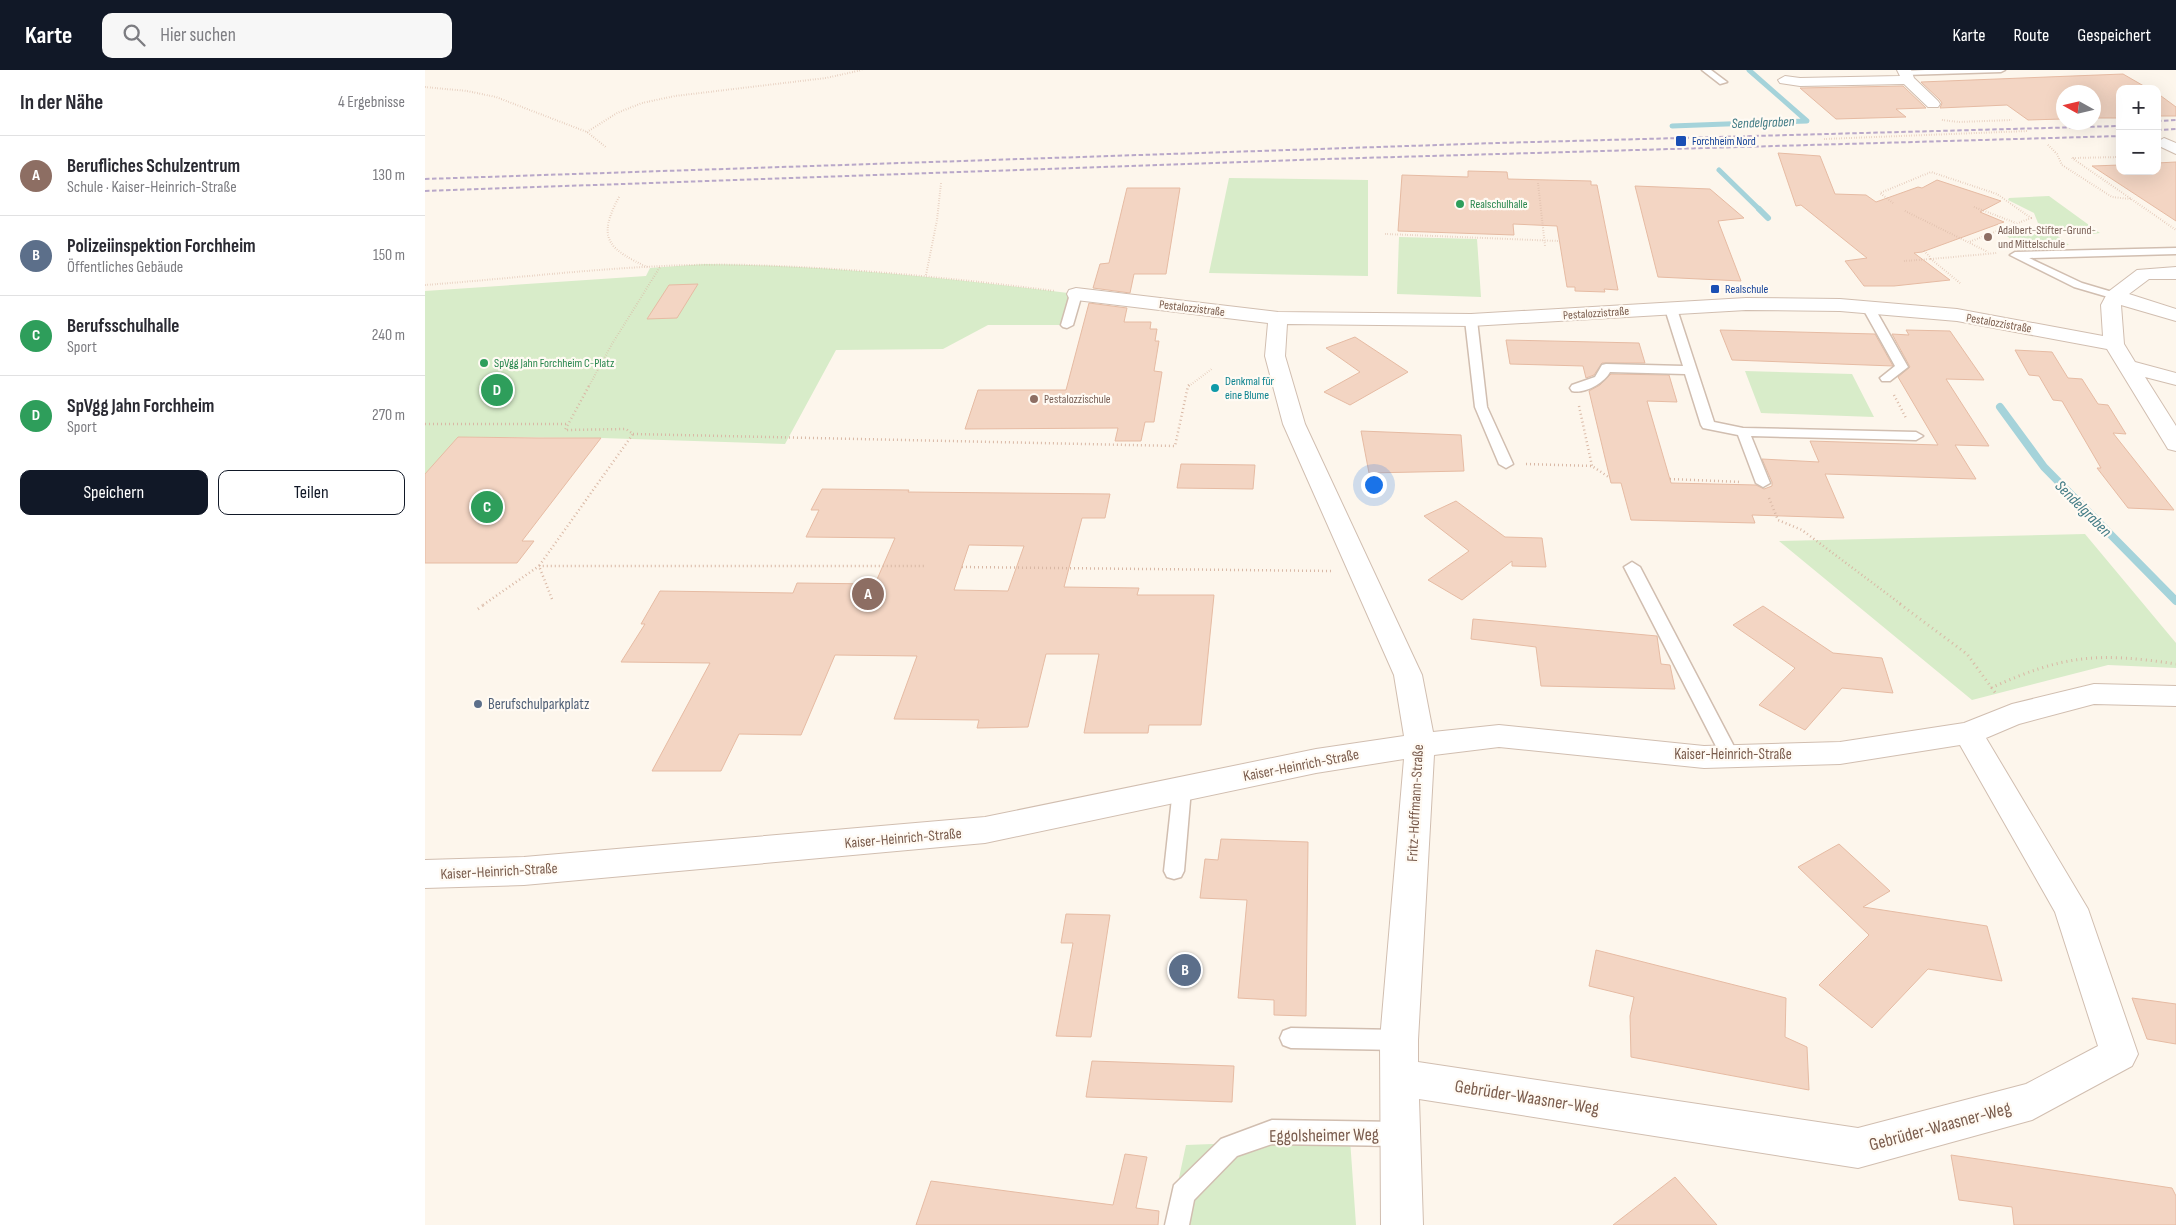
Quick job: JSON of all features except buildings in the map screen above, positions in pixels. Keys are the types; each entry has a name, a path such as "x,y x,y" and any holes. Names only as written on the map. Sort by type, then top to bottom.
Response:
{"street":[{"path":"1785,80 1800,82 1905,74 1933,104"},
{"path":"2176,273 2143,274 2115,296 2111,305 2114,344 2176,444"},
{"name":"Pestalozzistraße","path":"1076,294 1278,318 1471,320 1746,304 1868,307 1957,315 2114,344"},
{"path":"2115,296 2176,315"},
{"name":"Fritz-Hoffmann-Straße","path":"1278,318 1275,356 1294,424 1363,571 1408,675 1420,745 1399,1040 1398,1077 1402,1225"},
{"path":"2127,366 2176,379"},
{"name":"Kaiser-Heinrich-Straße","path":"425,874 524,871 985,830 1315,761 1420,745 1499,736 1704,757 1840,753 1968,733 2012,715 2094,694 2175,697"},
{"name":"Gebrüder-Waasner-Weg","path":"1398,1077 1858,1148 2032,1100 2119,1054 2071,909 1968,733"}],"lane":[{"path":"1706,70 1723,82"},
{"path":"1905,74 2001,70"},
{"path":"2115,296 2078,285 2015,254 2176,251"},
{"path":"1067,325 1076,294"},
{"path":"1868,307 1902,367 1886,378"},
{"path":"1671,309 1708,424 1743,432 1916,436"},
{"path":"1471,320 1481,407 1506,464"},
{"path":"1576,388 1600,379 1606,368 1690,370"},
{"path":"1743,432 1763,483"},
{"path":"1632,567 1729,756"},
{"path":"1174,871 1182,789"},
{"path":"1291,1038 1399,1040"},
{"name":"Eggolsheimer Weg","path":"1177,1225 1183,1194 1229,1147 1272,1132 1399,1134"}],"path":[{"path":"587,132 617,113 642,103 675,96 826,78 862,70"},
{"path":"425,86 496,97 587,132 607,148"},
{"path":"1933,104 1938,118 1953,122 2001,118 2012,120"},
{"path":"1823,139 2028,131"},
{"path":"2048,145 2057,154 2062,165 2112,198 2131,199"},
{"path":"2116,157 2073,158 2176,230"},
{"path":"1893,203 1880,193 1931,172 1997,194 2031,218 1969,242"},
{"path":"926,276 937,220 941,183"},
{"path":"1538,184 1545,246"},
{"path":"1990,197 1997,194"},
{"path":"619,197 607,221 606,235 613,246 628,258 650,268"},
{"path":"1974,207 2017,223"},
{"path":"1904,261 1989,252 1905,212"},
{"path":"1385,234 1559,241"},
{"path":"1924,252 1960,283"},
{"path":"425,285 660,267 749,265 926,276 1076,294"},
{"path":"660,267 612,344 565,430 626,429 633,434 1175,446 1189,386 1213,368"},
{"path":"1576,388 1591,466"},
{"path":"1891,390 1908,420"},
{"path":"425,424 568,424"},
{"path":"478,609 539,566 633,434"},
{"path":"1506,464 1591,466 1610,478"},
{"path":"1670,479 1763,483 1778,520 1802,530 1967,654 2012,715"},
{"path":"539,566 926,566"},
{"path":"539,566 552,599"},
{"path":"962,567 1363,571"},
{"path":"1991,688 2022,673 2075,659 2114,656 2176,664"}],"green space":[{"path":"1229,178 1368,180 1368,276 1209,273"},
{"path":"2049,196 2100,233 2078,236 2038,223 2034,213 2008,200 2009,198"},
{"path":"2054,233 2069,245 2021,248 2007,236"},
{"path":"1399,237 1477,239 1481,297 1397,294"},
{"path":"705,264 845,270 937,278 1076,294 1072,325 988,325 943,349 836,350 785,444 601,438 459,437 425,474 425,291 646,276 650,268"},
{"path":"1745,371 1852,374 1874,417 1761,413"},
{"path":"2085,534 2176,643 2176,668 2108,665 1972,700 1779,541"},
{"path":"1350,1139 1356,1225 1169,1225 1186,1145"}],"waterway":[{"name":"Sendelgraben","path":"1672,126 1807,121 1749,70"},
{"name":"Sendelgraben","path":"1719,170 1760,210"},
{"name":"Sendelgraben","path":"1760,210 1768,218"},
{"name":"Sendelgraben","path":"2000,407 2044,467 2176,601"}],"railway":[{"path":"2161,121 2176,120"},
{"path":"425,179 1497,143 2116,126"},
{"path":"2161,130 2176,129"},
{"path":"425,191 1326,159 2116,136"}],"place":[{"name":"Forchheim Nord","path":"1681,141"},
{"name":"Realschulhalle","path":"1460,204"},
{"name":"Adalbert-Stifter-Grund- und Mittelschule","path":"1988,237"},
{"name":"Realschule","path":"1715,289"},
{"name":"SpVgg Jahn Forchheim C-Platz","path":"484,363"},
{"name":"Denkmal für eine Blume","path":"1215,388"},
{"name":"SpVgg Jahn Forchheim","path":"497,390"},
{"name":"Pestalozzischule","path":"1034,399"},
{"name":"Berufsschulhalle","path":"487,507"},
{"name":"Berufliches Schulzentrum","path":"868,594"},
{"name":"Berufschulparkplatz","path":"478,704"},
{"name":"Polizeiinspektion Forchheim","path":"1185,970"}]}
